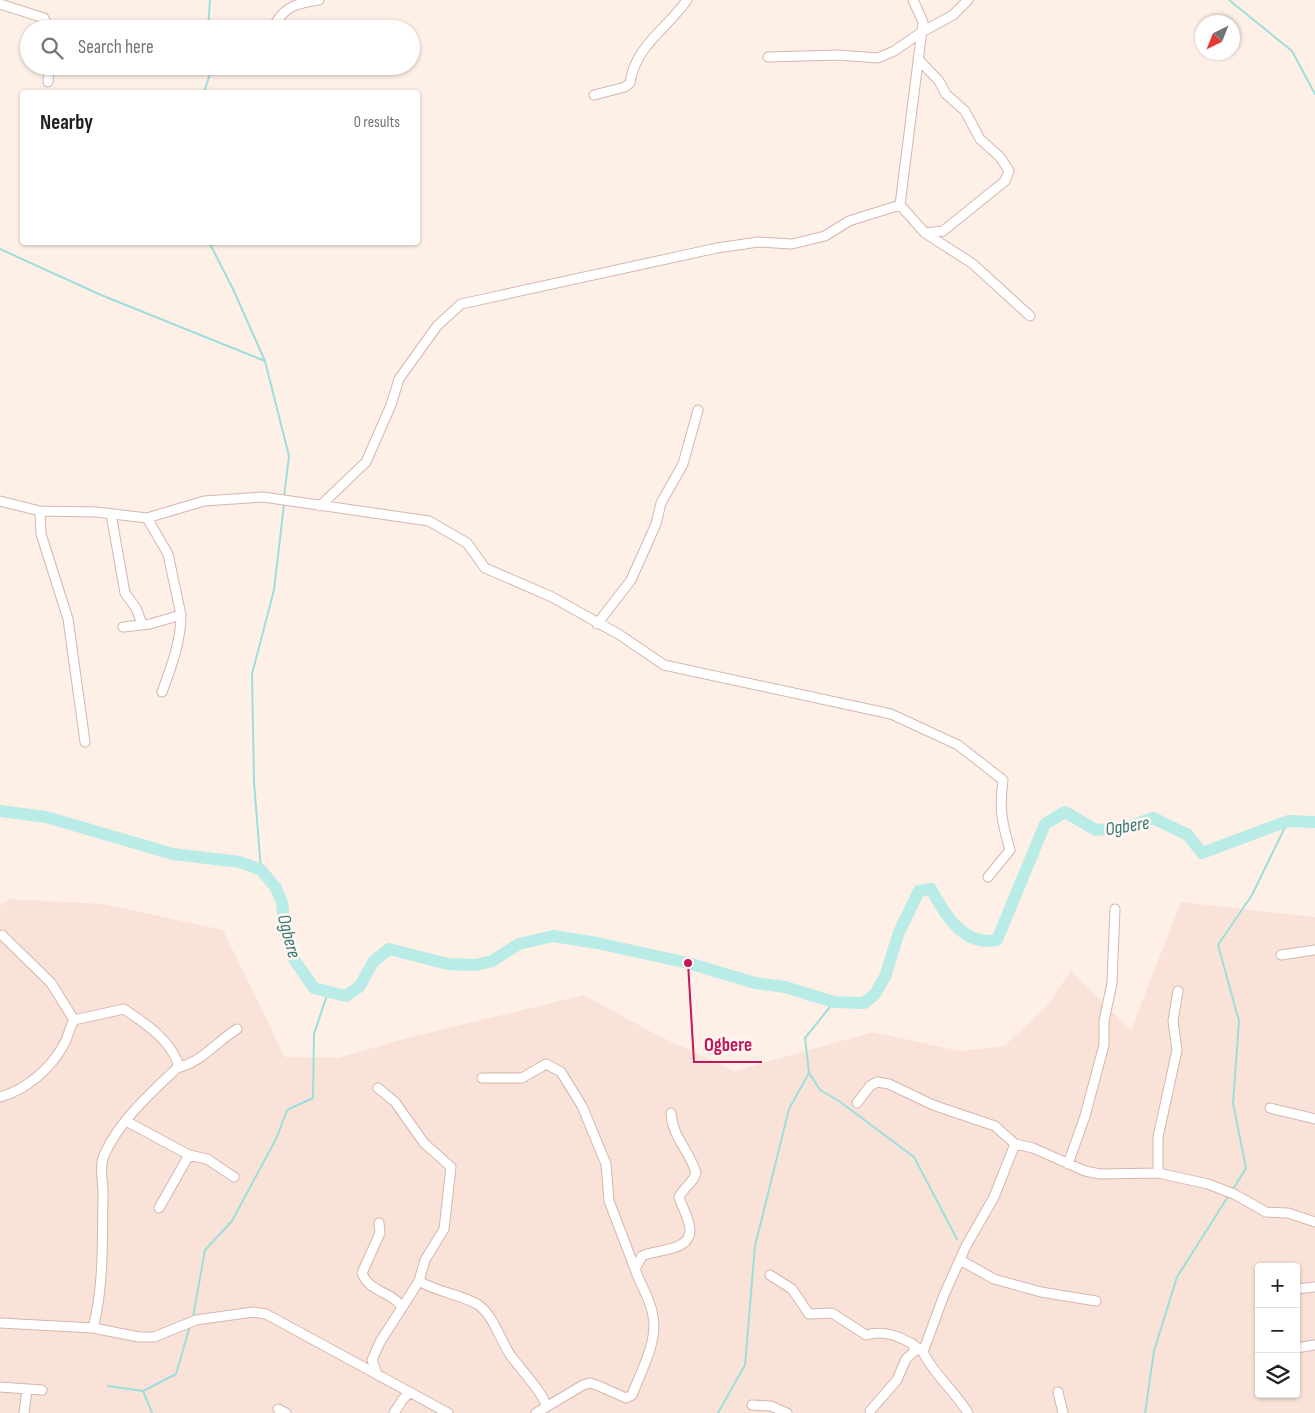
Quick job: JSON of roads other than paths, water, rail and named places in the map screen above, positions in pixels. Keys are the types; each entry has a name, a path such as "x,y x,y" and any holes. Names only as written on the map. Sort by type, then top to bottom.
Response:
{"street":[{"path":"277,20 281,13 300,2 319,0"},
{"path":"594,95 625,87 630,83 632,70 642,50 687,0"},
{"path":"913,0 923,22 900,205 925,233 973,264 1030,316"},
{"path":"768,57 838,55 878,58 894,51 922,32 953,15 968,0"},
{"path":"0,4 44,18 45,20"},
{"path":"918,59 939,81 946,94 965,111 980,139 1000,157 1009,171 1005,181 943,231 925,233"},
{"path":"48,75 48,82"},
{"path":"320,506 366,462 391,405 400,379 437,326 461,304 717,248 758,242 792,244 825,236 849,221 900,205"},
{"path":"597,624 631,580 656,524 660,503 683,464 698,410"},
{"path":"0,501 40,511 112,514 147,518 204,501 237,497 264,497 430,521 467,543 484,568 552,598 620,635 664,664 891,714 958,745 1003,780 1000,803 1001,817 1010,850 988,877"},
{"path":"40,511 41,534 68,618 85,742"},
{"path":"112,514 125,593 136,608 142,624"},
{"path":"147,518 168,554 182,624 162,692"},
{"path":"123,627 165,620 181,615"},
{"path":"1068,1164 1085,1116 1104,1045 1104,1021 1112,983 1115,909"},
{"path":"2,935 51,983 74,1020"},
{"path":"1281,955 1315,950"},
{"path":"1158,1173 1158,1137 1177,1050 1173,1022 1178,991"},
{"path":"74,1020 124,1009 147,1024 171,1046 178,1063 177,1068"},
{"path":"0,1097 22,1088 44,1072 63,1046 74,1020"},
{"path":"93,1328 101,1282 103,1188 101,1166 105,1154 126,1121 150,1093 177,1068 196,1060 224,1036 237,1029"},
{"path":"482,1078 522,1078 546,1064 561,1072 582,1106 606,1164 609,1201 654,1316 651,1346 632,1394 626,1398 590,1383 582,1385 536,1413"},
{"path":"857,1103 870,1086 877,1082 889,1084 933,1105 995,1126 1015,1144 1033,1148 1085,1171 1100,1174 1158,1173 1208,1184 1231,1193 1266,1212 1288,1214 1315,1222"},
{"path":"377,1374 372,1360 419,1281 426,1260 444,1229 451,1167 424,1143 395,1102 378,1088"},
{"path":"1270,1108 1315,1119"},
{"path":"635,1269 642,1256 681,1245 689,1236 690,1229 679,1197 692,1182 696,1173 671,1126 671,1113"},
{"path":"126,1121 189,1155 207,1159 234,1177"},
{"path":"923,1352 960,1260 994,1198 1015,1144"},
{"path":"159,1208 189,1155"},
{"path":"379,1223 380,1233 362,1272 368,1285 391,1296 402,1307"},
{"path":"960,1260 994,1279 1040,1292 1096,1301"},
{"path":"770,1275 792,1289 809,1314 832,1312 866,1335 875,1332 896,1336 912,1343 923,1352 930,1367 958,1396 968,1413"},
{"path":"419,1281 431,1288 476,1304 484,1310 511,1355 544,1397 546,1406"},
{"path":"1300,1289 1315,1287"},
{"path":"0,1323 93,1328 154,1337 196,1320 253,1312 266,1314 448,1413"},
{"path":"870,1412 897,1380 906,1359 915,1351 912,1343"},
{"path":"1300,1347 1315,1345"},
{"path":"0,1387 42,1390"},
{"path":"24,1413 27,1390"},
{"path":"394,1413 402,1399 410,1392"},
{"path":"1058,1392 1062,1413"},
{"path":"752,1405 771,1406 787,1413"}],"waterway":[{"path":"209,20 210,0"},
{"path":"1229,0 1292,51 1315,94"},
{"path":"205,90 210,75"},
{"path":"211,245 233,289 265,361 289,456 284,497"},
{"path":"0,249 101,295 265,361"},
{"path":"261,870 254,782 252,674 274,590 284,504"},
{"name":"Ogbere","path":"0,811 46,817 173,854 240,862 261,870 276,888 282,902 285,933 295,961 314,988 346,996 360,986 373,962 389,949 448,964 476,965 492,961 519,944 553,936 597,943 688,963 755,983 785,987 834,1002 864,1003 875,994 885,977 899,932 919,891 931,889 949,918 965,934 985,941 997,940 1045,824 1065,812 1096,830 1128,827 1153,818 1188,835 1202,853 1288,821 1315,822"},
{"path":"1232,1191 1246,1168 1233,1103 1239,1021 1218,945 1252,895 1288,821"},
{"path":"193,1317 205,1250 232,1221 277,1137 287,1110 313,1098 314,1034 328,992"},
{"path":"718,1413 745,1365 755,1246 789,1109 809,1073 805,1038 834,1002"},
{"path":"809,1073 820,1090 839,1101 914,1157 957,1239"},
{"path":"1145,1413 1154,1351 1177,1277 1229,1195"},
{"path":"108,1386 143,1391 176,1374 190,1326"},
{"path":"143,1391 152,1413"}],"place":[{"name":"Ogbere","path":"688,963"}]}
